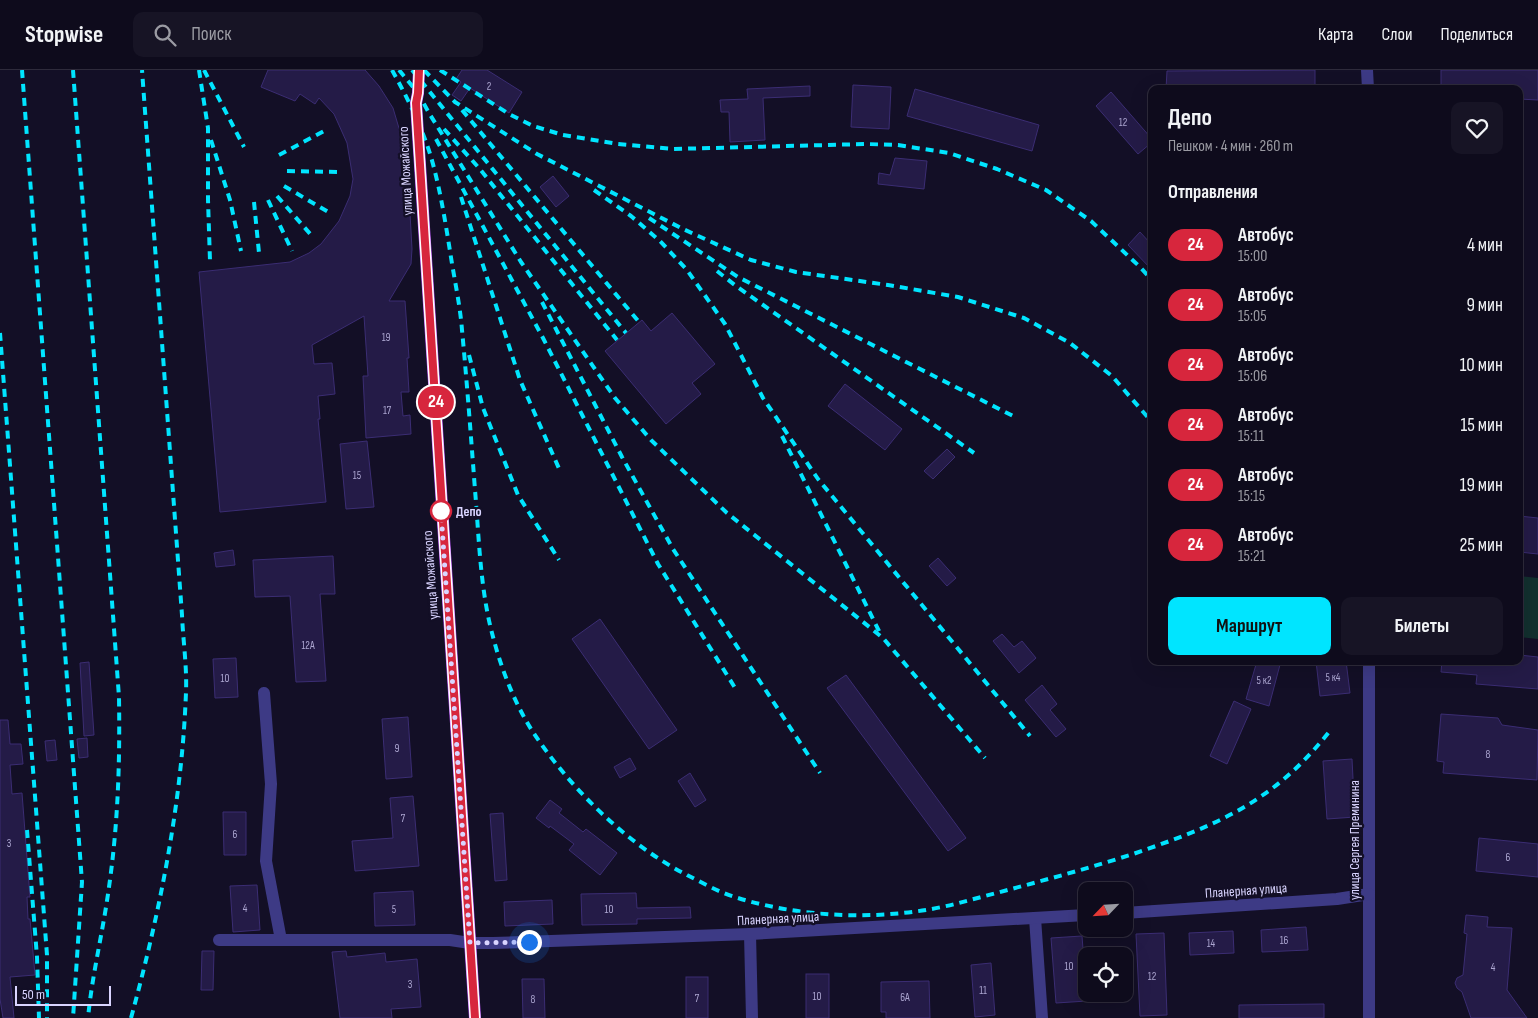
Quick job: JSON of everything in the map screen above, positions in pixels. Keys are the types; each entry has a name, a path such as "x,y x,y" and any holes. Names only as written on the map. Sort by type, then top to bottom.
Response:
{"main road":[{"name":"улица Можайского","path":"419,70 416,103 475,1018"}],"street":[{"path":"1367,70 1368,85"},
{"name":"улица Сергея Преминина","path":"1369,665 1369,1018"},
{"path":"264,693 271,784 266,861 281,940"},
{"name":"Планерная улица","path":"1133,912 1337,899 1369,894"},
{"name":"Планерная улица","path":"219,940 450,940 470,943 750,934 1078,915"},
{"path":"1035,918 1042,1018"},
{"path":"750,934 752,1018"}],"green space":[{"path":"1523,576 1538,578 1538,639 1523,637"}],"building":[{"path":"268,70 365,70 379,86 393,108 401,135 404,176 408,177 412,249 411,264 389,301 405,301 409,392 401,392 403,416 410,415 411,434 366,438 363,376 368,376 364,316 312,345 314,364 332,363 335,394 318,396 320,419 318,419 326,502 220,512 199,272 290,262 309,253 321,244 339,221 350,196 353,179 347,143 334,114 319,98 315,104 300,94 295,101 261,87"},
{"path":"462,70 487,70 522,92 509,113 470,88 461,101 452,95 461,82 456,79"},
{"path":"1315,70 1315,85 1166,85 1167,71"},
{"path":"1441,70 1538,70 1538,100 1523,99 1523,85 1441,85"},
{"path":"853,85 891,87 889,129 851,127"},
{"path":"810,86 810,96 763,98 765,140 730,142 729,112 721,112 720,100 748,99 747,89"},
{"path":"915,89 1039,125 1032,151 907,116"},
{"path":"1111,92 1148,135 1148,146 1138,154 1096,106"},
{"path":"895,158 927,161 924,189 878,184 879,173 890,175"},
{"path":"553,176 569,196 556,207 540,187"},
{"path":"1140,232 1148,241 1148,266 1128,245"},
{"path":"672,313 715,364 692,383 701,394 666,424 605,351 642,320 651,331"},
{"path":"845,384 902,429 885,450 828,406"},
{"path":"367,441 374,507 346,509 340,444"},
{"path":"947,449 955,457 933,479 924,471"},
{"path":"1523,516 1538,518 1538,554 1523,552"},
{"path":"233,550 235,565 216,567 214,553"},
{"path":"333,556 335,594 320,594 326,681 296,682 290,596 255,597 253,560"},
{"path":"938,558 956,578 947,586 929,566"},
{"path":"600,619 677,730 649,749 572,639"},
{"path":"1002,634 1014,647 1022,641 1036,658 1019,673 993,641"},
{"path":"1523,655 1538,657 1538,689 1476,684 1477,675 1441,672 1442,665 1523,665"},
{"path":"236,658 238,697 215,698 213,659"},
{"path":"89,662 94,735 84,736 80,663"},
{"path":"1256,665 1280,665 1269,706 1246,699"},
{"path":"1316,665 1346,665 1350,693 1320,696"},
{"path":"846,675 966,838 948,851 827,688"},
{"path":"1042,685 1057,704 1050,710 1066,729 1056,737 1025,700"},
{"path":"1234,701 1251,709 1227,764 1210,756"},
{"path":"1441,714 1498,718 1502,725 1538,730 1537,780 1443,773 1444,762 1437,761"},
{"path":"408,717 412,777 386,779 382,719"},
{"path":"0,720 8,720 10,744 21,744 23,764 10,765 12,794 22,793 30,897 27,897 28,919 30,919 35,975 10,977 14,1018 3,1018 0,999"},
{"path":"87,738 88,757 79,758 77,739"},
{"path":"55,740 57,760 47,761 45,741"},
{"path":"630,758 636,769 620,778 614,767"},
{"path":"1352,759 1355,817 1327,819 1323,761"},
{"path":"690,773 706,800 695,807 678,781"},
{"path":"413,796 419,866 355,871 352,841 393,838 390,798"},
{"path":"550,800 562,809 559,813 583,832 586,829 617,853 600,875 569,850 574,844 536,818"},
{"path":"223,812 246,812 246,855 224,855"},
{"path":"503,813 507,880 495,881 490,814"},
{"path":"1479,838 1538,844 1538,877 1476,871"},
{"path":"257,885 260,930 233,932 230,886"},
{"path":"413,891 415,925 375,926 374,893"},
{"path":"636,893 637,908 690,907 691,918 637,919 637,924 582,925 581,894"},
{"path":"552,900 553,924 505,926 504,902"},
{"path":"1466,915 1488,917 1487,927 1512,928 1507,990 1527,1018 1471,1018 1462,992 1455,983 1457,978 1463,975 1467,934 1464,933"},
{"path":"1306,927 1308,950 1262,952 1261,930"},
{"path":"1233,931 1234,953 1190,955 1189,933"},
{"path":"1164,933 1167,1015 1140,1016 1136,934"},
{"path":"1078,936 1078,938 1082,938 1083,947 1078,947 1078,1002 1056,1003 1051,938"},
{"path":"202,951 214,951 213,990 201,990"},
{"path":"346,951 347,957 385,953 386,962 417,959 421,1007 391,1009 392,1018 340,1018 332,952"},
{"path":"991,963 995,1015 975,1017 971,965"},
{"path":"806,974 829,974 829,1018 806,1018"},
{"path":"686,977 708,977 708,1018 686,1018"},
{"path":"522,979 544,979 545,1018 523,1018"},
{"path":"929,981 930,1018 886,1018 886,1012 881,1012 881,982"},
{"path":"1324,1004 1324,1018 1239,1018 1239,1005"}],"railway":[{"path":"22,70 82,882 73,1018"},
{"path":"73,70 119,697 119,771 114,844 88,1018"},
{"path":"131,1018 142,978 168,856 180,774 186,682 142,70"},
{"path":"199,70 208,128 210,261"},
{"path":"204,70 244,147"},
{"path":"392,70 414,112 431,157 444,216 461,320 482,580 488,616 499,657 518,706 531,729 562,772 600,812 642,847 664,862 712,888 731,896 764,905 820,914 848,915 877,915 932,909 1092,867 1168,842 1200,829 1231,815 1270,790 1297,767 1329,732"},
{"path":"399,70 418,93 521,262 615,398 651,440 727,513 883,638 985,758"},
{"path":"412,70 626,333"},
{"path":"424,70 455,102 537,154 683,229 751,260 796,272 958,297 1024,318 1070,343 1112,376 1148,418"},
{"path":"440,70 509,114 533,126 563,135 618,144 673,149 866,144 898,145 949,153 997,169 1046,190 1091,221 1148,276"},
{"path":"462,110 639,322"},
{"path":"444,129 479,168 617,340"},
{"path":"279,155 326,130"},
{"path":"436,139 543,338 658,564 737,691"},
{"path":"211,140 230,200 241,251"},
{"path":"287,171 342,172"},
{"path":"284,186 330,213"},
{"path":"594,190 631,216 660,241 687,270 725,324 763,398 818,479 1030,736"},
{"path":"277,196 312,236"},
{"path":"461,197 520,380 561,473"},
{"path":"268,200 292,251"},
{"path":"254,202 259,253"},
{"path":"649,218 738,277 1017,418"},
{"path":"717,271 974,453"},
{"path":"542,302 622,457 673,549 820,773"},
{"path":"0,333 47,955 47,1018"},
{"path":"469,355 483,408 518,495 559,560"},
{"path":"782,436 881,635"},
{"path":"27,830 37,957 39,1018"}],"bus line":[{"name":"24","path":"419,70 416,103 418,152 436,402 441,511 475,1018"}],"place":[{"name":"Депо","path":"441,511"}],"route":[{"path":"441,511 470,943 529,942"}]}
